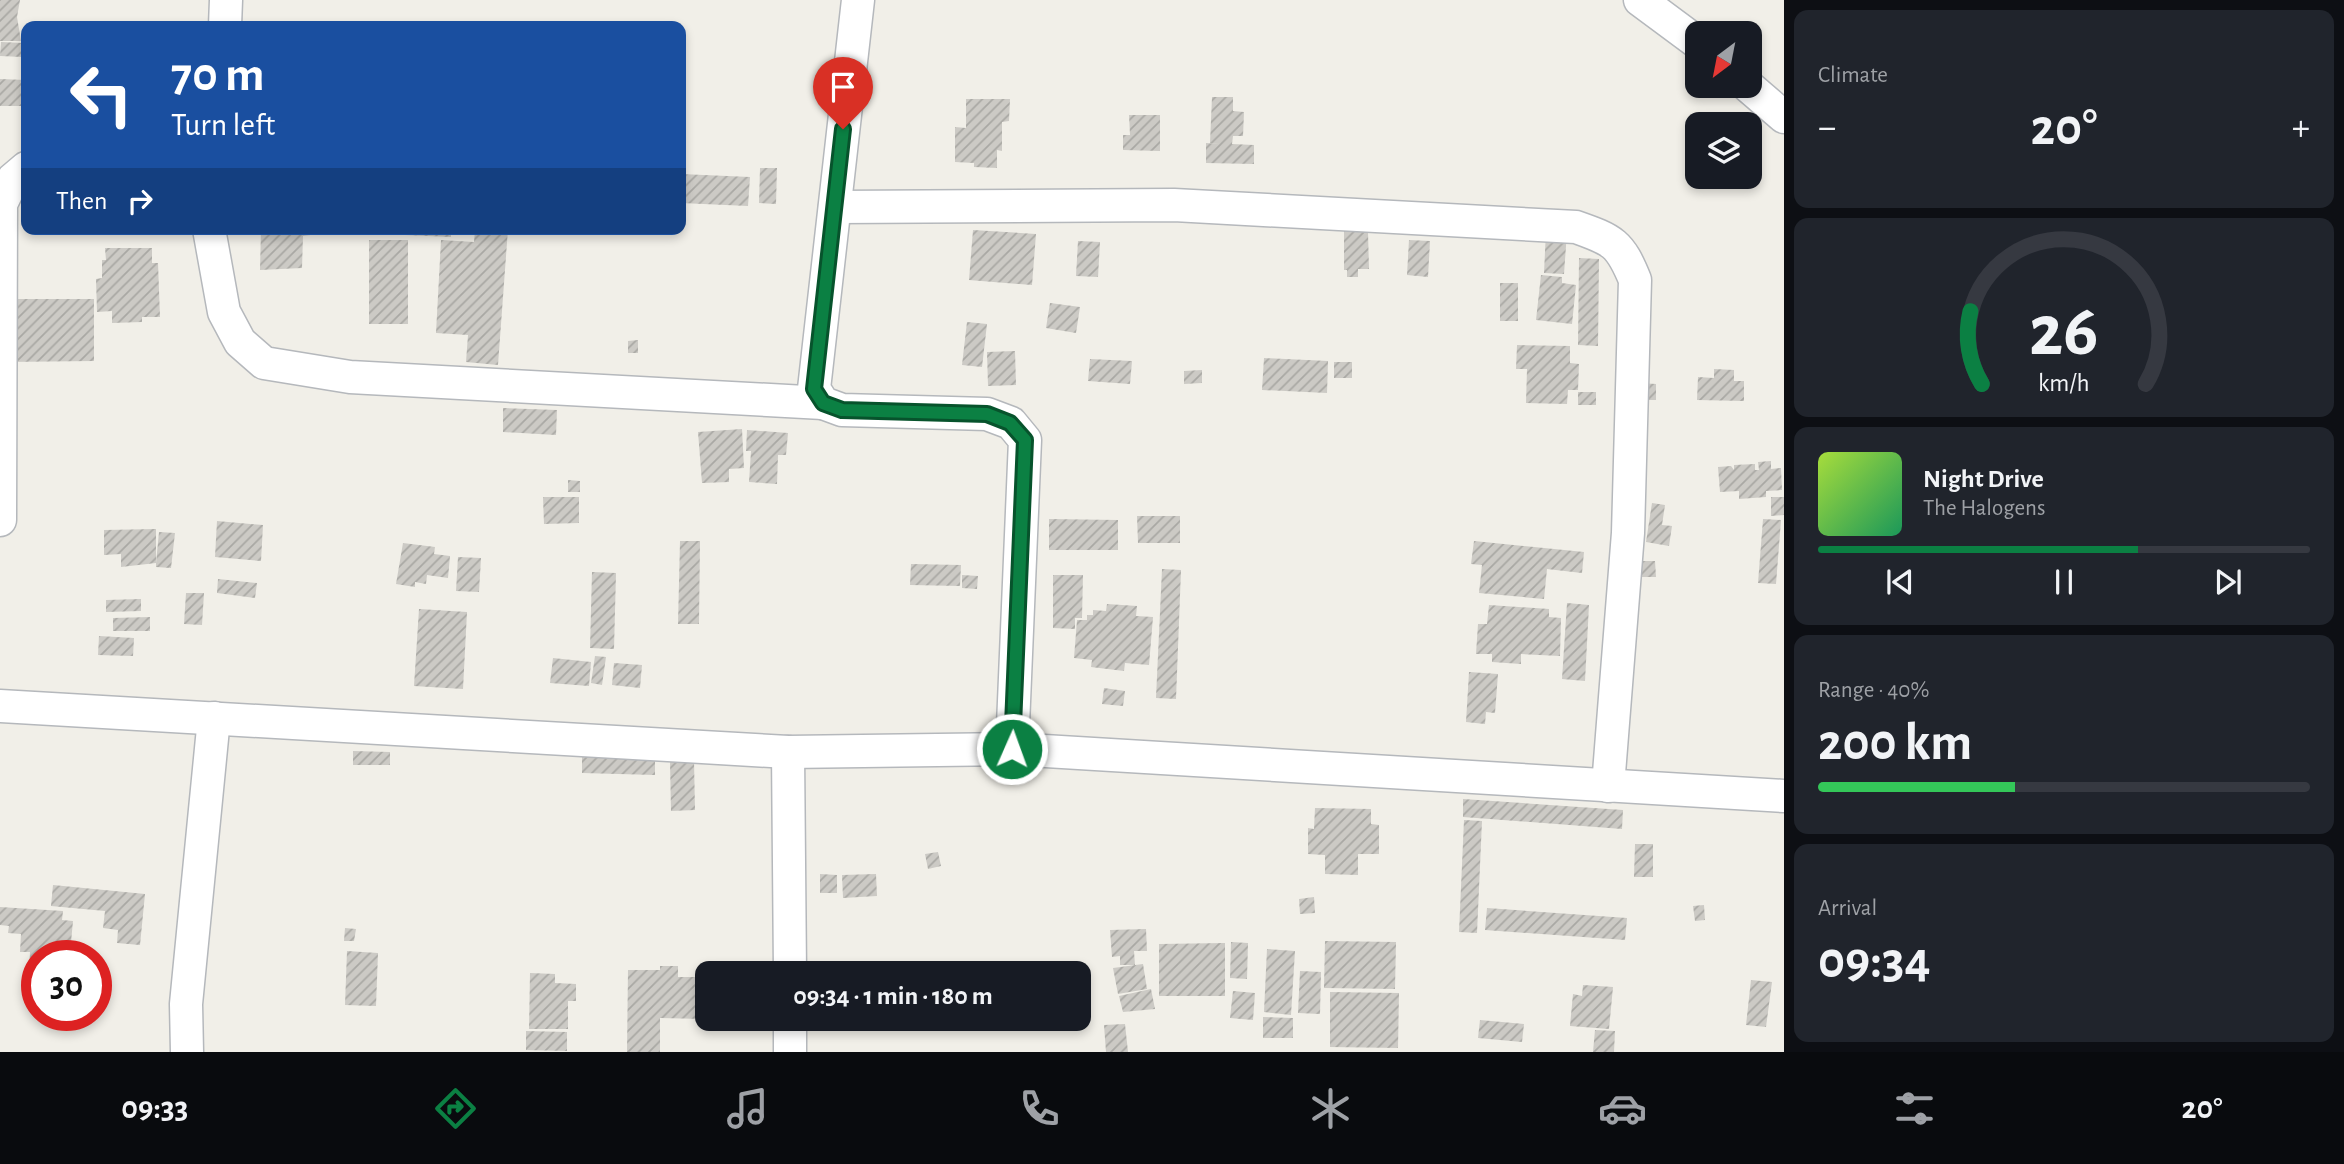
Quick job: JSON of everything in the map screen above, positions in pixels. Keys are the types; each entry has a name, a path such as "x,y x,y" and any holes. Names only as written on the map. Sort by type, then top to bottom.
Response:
{"street":[{"path":"225,21 226,0"},
{"path":"823,403 814,389 858,0"},
{"path":"1640,0 1685,33"},
{"path":"1762,98 1784,117"},
{"path":"0,520 3,400 1,204 13,179 21,172"},
{"path":"835,207 1174,205 1576,227 1609,239 1623,251 1635,280 1629,533 1608,786"},
{"path":"210,235 224,313 240,341 264,363 350,377 823,403 842,410 987,414 1010,423 1025,440 1012,749"},
{"path":"0,706 788,752 1012,749 1784,796"},
{"path":"187,1052 186,1004 214,718"},
{"path":"788,752 790,961"},
{"path":"790,1031 790,1052"}],"building":[{"path":"0,0 20,0 17,17 21,41 0,41"},
{"path":"1,42 21,43 21,57 0,56"},
{"path":"0,79 21,80 21,106 0,106"},
{"path":"1212,97 1233,97 1233,111 1244,112 1243,136 1233,136 1232,144 1254,145 1254,164 1206,163 1206,143 1220,144 1210,143"},
{"path":"966,99 1010,99 1009,121 1002,122 1002,151 997,150 997,168 974,167 974,163 955,162 955,127 966,128"},
{"path":"1129,115 1160,115 1160,151 1123,150 1123,135 1130,135"},
{"path":"760,168 777,168 776,204 759,203"},
{"path":"686,174 750,177 748,206 686,203"},
{"path":"973,230 1036,234 1032,285 969,280"},
{"path":"1344,231 1368,232 1369,269 1358,269 1358,277 1347,277 1347,270 1344,270"},
{"path":"1546,231 1567,232 1564,274 1544,273"},
{"path":"261,235 310,235 303,236 302,268 260,270"},
{"path":"405,235 451,235 451,237"},
{"path":"475,235 508,235 498,365 466,362 468,335 436,333 441,240 474,242"},
{"path":"369,240 408,240 408,324 369,324"},
{"path":"1409,240 1430,241 1428,277 1407,275"},
{"path":"1078,241 1100,242 1098,277 1076,276"},
{"path":"105,248 152,248 152,263 158,263 160,317 142,317 142,322 112,323 112,311 97,312 96,279 102,278 102,260 106,260"},
{"path":"1579,258 1599,259 1598,346 1578,345"},
{"path":"1541,275 1562,277 1562,283 1576,285 1572,324 1536,320"},
{"path":"1500,283 1518,283 1518,321 1500,321"},
{"path":"7,299 94,299 94,361 7,362"},
{"path":"1050,303 1080,307 1076,333 1046,328"},
{"path":"967,322 987,324 982,367 962,365"},
{"path":"638,340 638,353 628,353 628,341"},
{"path":"1517,345 1570,346 1570,363 1579,364 1578,390 1568,390 1567,404 1526,403 1527,369 1516,369"},
{"path":"1015,351 1016,385 988,386 987,352"},
{"path":"1264,358 1328,361 1327,393 1262,390"},
{"path":"1090,359 1132,361 1130,384 1088,381"},
{"path":"1334,362 1352,362 1352,378 1334,378"},
{"path":"1714,369 1734,370 1734,381 1744,381 1744,401 1697,400 1698,377 1714,378"},
{"path":"1202,370 1202,383 1184,384 1184,371"},
{"path":"1641,383 1656,384 1656,400 1640,400"},
{"path":"1578,392 1596,392 1596,405 1578,405"},
{"path":"503,408 557,410 556,435 503,432"},
{"path":"742,429 744,468 729,469 729,482 702,483 698,432"},
{"path":"747,430 788,433 786,455 778,455 777,484 749,482 751,451 746,451"},
{"path":"1771,461 1771,469 1781,468 1782,490 1766,491 1766,497 1739,499 1739,491 1720,492 1718,467 1731,466 1734,470 1734,465 1755,464 1755,470 1759,470 1758,462"},
{"path":"568,480 580,481 580,492 568,492"},
{"path":"543,497 579,497 579,523 544,524"},
{"path":"1771,497 1784,497 1784,515 1771,516"},
{"path":"1652,503 1665,505 1662,525 1672,526 1669,546 1646,542"},
{"path":"1137,516 1180,516 1180,543 1138,543"},
{"path":"1049,519 1118,520 1118,550 1049,550"},
{"path":"1763,519 1781,520 1776,584 1758,583"},
{"path":"217,521 263,525 261,561 215,557"},
{"path":"156,529 156,563 121,567 121,554 104,555 104,530"},
{"path":"159,532 175,533 171,568 156,567"},
{"path":"680,541 700,541 699,624 678,624"},
{"path":"1474,541 1584,552 1582,573 1547,569 1544,599 1479,593 1482,565 1471,564"},
{"path":"403,543 435,547 434,554 450,556 448,578 427,575 426,584 415,582 415,587 396,584"},
{"path":"458,557 481,558 479,592 456,591"},
{"path":"1642,561 1655,561 1656,577 1642,577"},
{"path":"911,564 961,565 960,586 910,585"},
{"path":"1162,569 1181,570 1176,699 1156,698"},
{"path":"592,572 616,573 614,649 590,648"},
{"path":"962,575 978,576 977,589 962,588"},
{"path":"1053,575 1083,575 1082,618 1075,618 1075,629 1053,628"},
{"path":"218,579 257,583 255,598 217,593"},
{"path":"186,593 204,593 202,625 184,624"},
{"path":"141,599 141,611 106,612 106,600"},
{"path":"1567,603 1589,605 1585,681 1562,679"},
{"path":"1107,604 1137,606 1136,616 1153,617 1149,665 1125,663 1124,671 1091,667 1092,660 1074,658 1077,620 1087,620 1087,615 1093,615 1093,610 1106,611"},
{"path":"1489,605 1549,609 1549,617 1561,618 1560,656 1521,654 1521,664 1492,662 1492,654 1476,654 1478,624 1487,624"},
{"path":"419,609 467,612 463,689 414,686"},
{"path":"150,617 150,631 113,631 113,618"},
{"path":"99,636 134,638 133,656 98,655"},
{"path":"595,656 606,657 602,685 591,683"},
{"path":"553,658 591,662 589,686 550,683"},
{"path":"614,663 642,665 640,688 612,685"},
{"path":"1469,672 1498,674 1495,713 1486,712 1485,724 1466,722"},
{"path":"1104,688 1125,691 1123,706 1102,704"},
{"path":"582,749 655,750 655,775 582,773"},
{"path":"353,751 390,752 390,765 353,765"},
{"path":"694,760 695,810 671,811 670,761"},
{"path":"1463,799 1623,810 1622,829 1463,817"},
{"path":"1315,808 1371,809 1371,824 1379,825 1379,854 1358,854 1358,875 1325,874 1325,855 1308,854 1308,828 1314,829"},
{"path":"1464,820 1482,821 1477,933 1459,932"},
{"path":"1635,844 1653,844 1653,877 1634,877"},
{"path":"938,852 941,866 928,869 925,854"},
{"path":"820,874 837,875 837,893 820,893"},
{"path":"876,874 877,896 843,898 842,875"},
{"path":"53,885 145,894 140,945 117,943 118,930 103,928 105,911 51,906"},
{"path":"1314,897 1315,913 1300,914 1299,899"},
{"path":"1704,905 1705,920 1695,921 1693,906"},
{"path":"0,907 63,911 62,920 73,921 71,940 21,940 21,952 20,952 21,934 8,933 9,926 0,925"},
{"path":"1487,908 1627,918 1625,940 1485,930"},
{"path":"345,928 356,929 354,941 344,941"},
{"path":"1146,929 1147,951 1134,951 1135,965 1120,965 1120,956 1112,957 1110,930"},
{"path":"1325,941 1396,942 1395,989 1324,988"},
{"path":"1231,942 1248,943 1247,979 1230,978"},
{"path":"1225,943 1225,996 1159,996 1159,944"},
{"path":"1267,949 1295,951 1291,1015 1264,1012"},
{"path":"347,951 378,953 376,1006 345,1005"},
{"path":"1143,964 1147,989 1118,994 1113,968"},
{"path":"660,966 678,966 678,977 695,977 695,1019 660,1018 660,1052 627,1052 628,970 660,970"},
{"path":"1300,971 1321,972 1320,1014 1298,1013"},
{"path":"530,973 555,974 555,983 576,984 576,1001 568,1001 568,1029 529,1029"},
{"path":"1751,980 1772,982 1766,1027 1746,1025"},
{"path":"1583,985 1613,987 1609,1029 1570,1026 1573,994 1582,996"},
{"path":"1151,989 1155,1009 1123,1012 1119,996"},
{"path":"1233,991 1255,993 1253,1020 1230,1018"},
{"path":"1330,992 1399,993 1398,1048 1330,1047"},
{"path":"1263,1017 1293,1018 1293,1038 1263,1038"},
{"path":"1480,1020 1524,1024 1522,1042 1478,1038"},
{"path":"1125,1024 1128,1052 1106,1052 1104,1025"},
{"path":"1595,1030 1615,1031 1614,1052 1593,1052"},
{"path":"526,1031 567,1032 567,1051 526,1050"}],"route":[{"path":"843,129 814,389 823,403 842,410 987,414 1010,423 1025,440 1012,749"}]}
